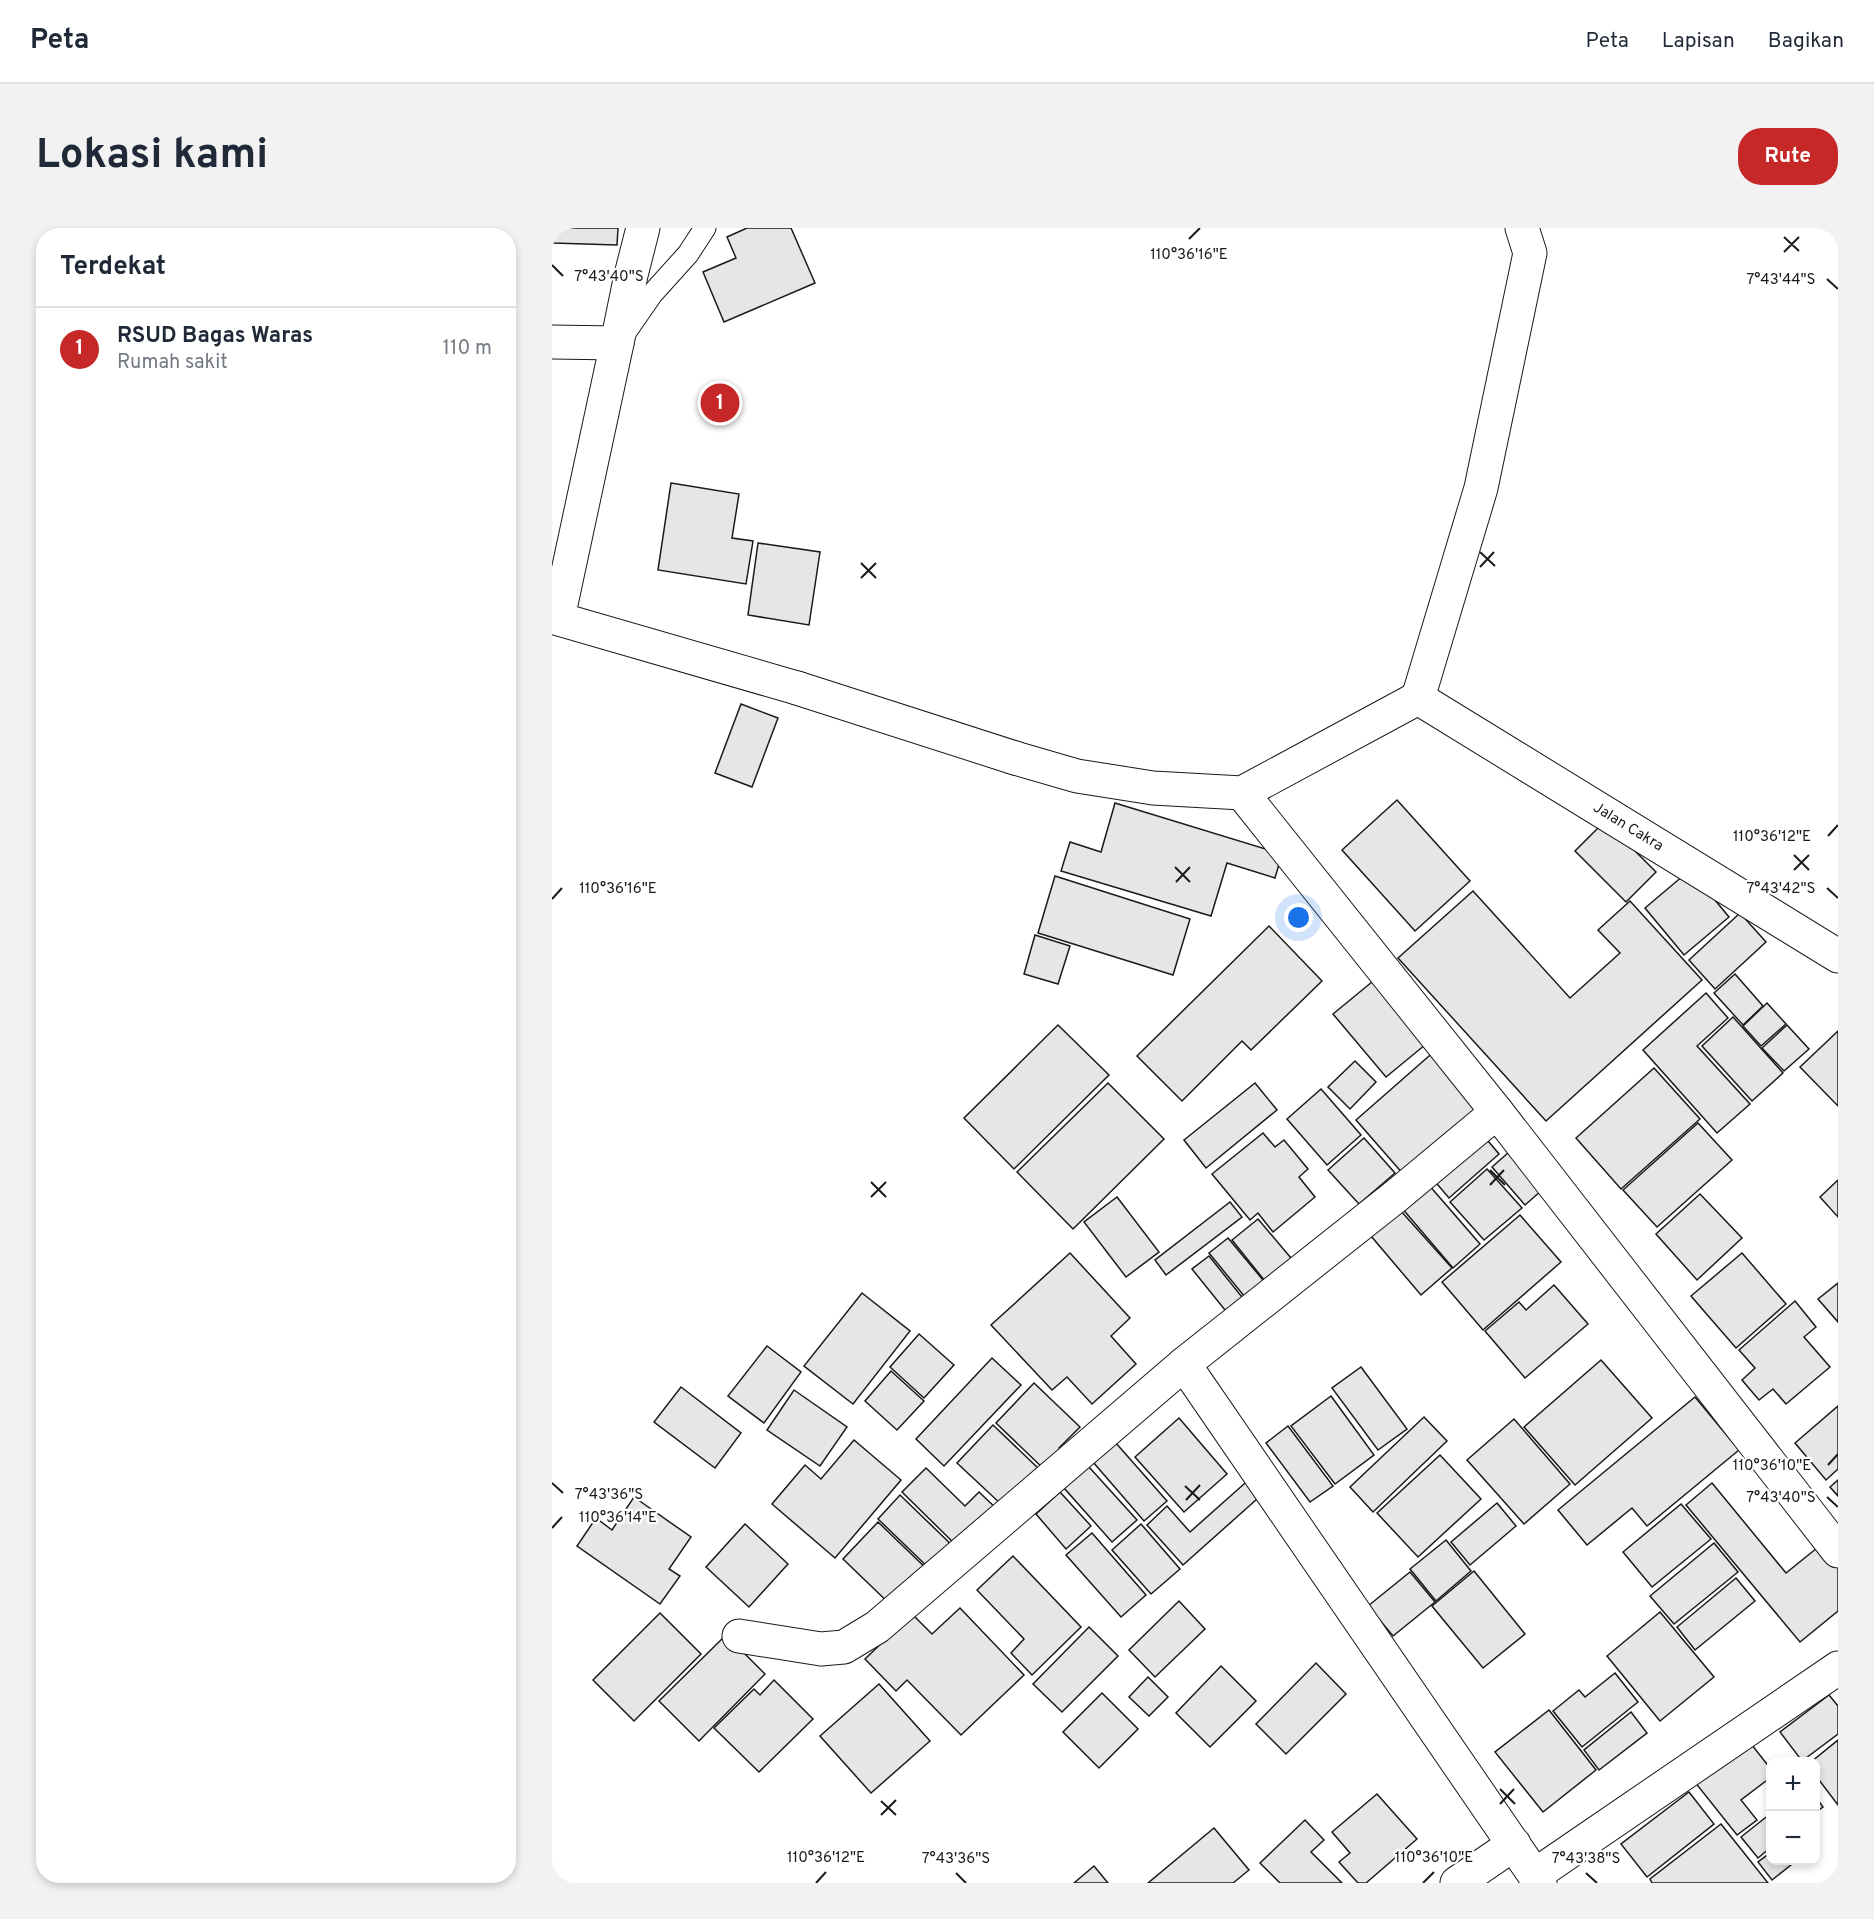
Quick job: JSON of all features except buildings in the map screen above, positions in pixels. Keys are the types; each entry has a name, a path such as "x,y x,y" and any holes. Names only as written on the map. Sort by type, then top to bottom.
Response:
{"street":[{"path":"644,228 631,275 555,617 797,688 1077,776 1152,788 1242,793 1418,698 1481,488 1530,253 1522,228"},
{"path":"552,342 617,343"},
{"name":"Jalan Cakra","path":"1418,698 1838,956"},
{"path":"1242,793 1497,1112 1838,1551"},
{"path":"739,1636 821,1649 844,1647 877,1627 1184,1364 1396,1196 1497,1112"},
{"path":"1184,1364 1538,1879 1838,1668"},
{"path":"1457,1883 1514,1844"}],"lane":[{"path":"617,343 652,294 688,254 705,228"}],"place":[{"name":"RSUD Bagas Waras","path":"720,403"}]}
